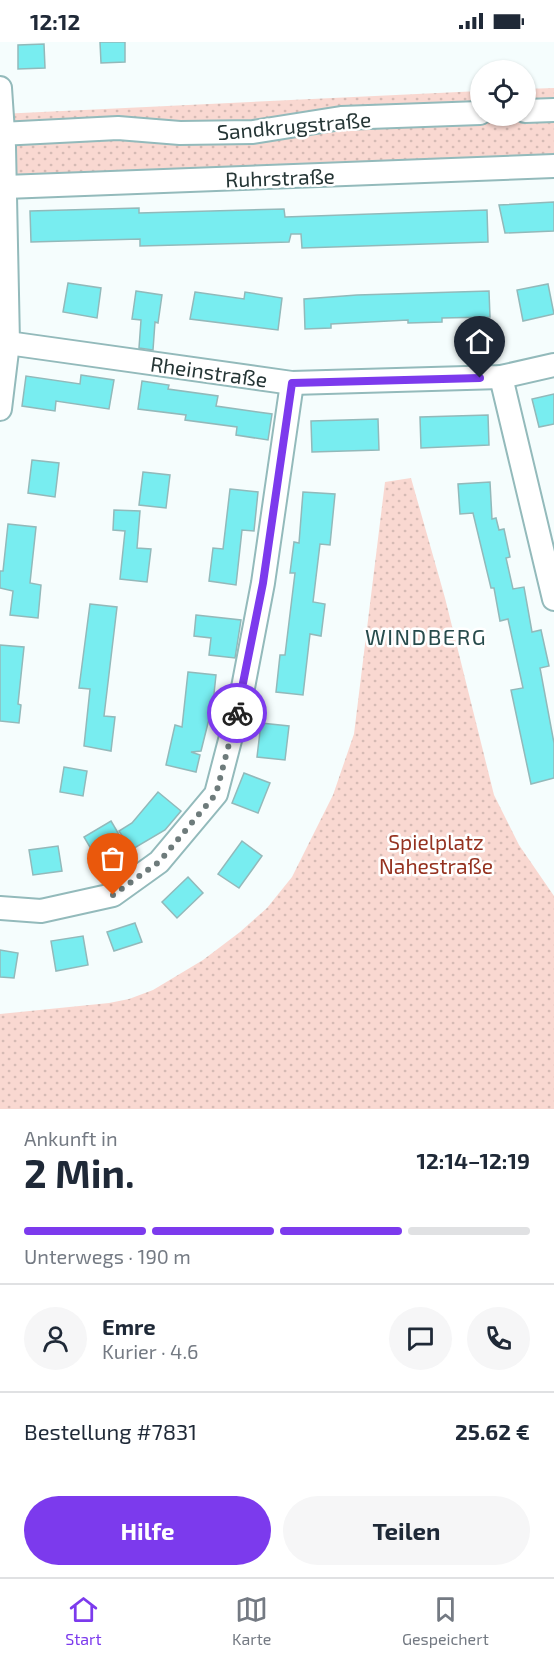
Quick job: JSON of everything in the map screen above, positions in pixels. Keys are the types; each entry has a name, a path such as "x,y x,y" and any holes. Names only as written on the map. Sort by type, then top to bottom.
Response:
{"street":[{"path":"0,88 5,187 8,343 0,409"},
{"path":"536,111 554,110"},
{"name":"Sandkrugstraße","path":"2,134 118,128 180,133 254,132 341,118 470,113"},
{"name":"Ruhrstraße","path":"5,187 554,166"},
{"name":"Rheinstraße","path":"8,343 292,383 501,377 554,365"},
{"path":"501,377 554,599"},
{"path":"0,908 41,911 113,895 159,862 216,794 241,698 263,583 292,383"}],"green space":[{"path":"554,88 554,175 0,196 0,114 470,91 470,126 536,126 536,89"},
{"name":"Spielplatz Nahestraße","path":"411,478 445,598 494,795 519,845 554,896 554,1109 0,1109 0,1014 109,1003 129,999 153,990 203,960 240,932 267,908 292,877 333,795 354,734 385,482"}],"building":[{"path":"100,42 125,42 125,62 101,63"},
{"path":"44,44 45,68 18,69 18,45"},
{"path":"554,202 554,231 505,233 499,205"},
{"path":"139,208 139,213 284,209 285,217 487,210 488,242 302,248 301,234 291,234 289,242 140,246 140,239 31,242 30,211"},
{"path":"68,283 101,288 97,318 63,312"},
{"path":"548,284 554,314 523,321 517,290"},
{"path":"136,291 162,295 158,323 155,322 153,350 139,348 141,320 132,319"},
{"path":"489,291 490,317 442,318 442,322 408,323 408,320 331,324 331,328 305,329 304,299"},
{"path":"195,292 244,299 245,292 282,298 278,330 190,319"},
{"path":"81,375 114,380 109,409 56,401 55,411 22,406 26,376 80,384"},
{"path":"142,381 169,385 168,389 218,396 216,406 272,414 268,440 236,435 237,427 185,420 186,415 138,409"},
{"path":"554,394 554,424 539,427 532,399"},
{"path":"488,415 489,445 421,448 420,417"},
{"path":"378,419 379,450 312,452 311,421"},
{"path":"32,460 59,463 55,497 28,493"},
{"path":"143,472 170,475 166,508 139,505"},
{"path":"490,482 492,519 496,518 499,530 504,529 510,557 506,558 513,589 524,587 532,632 541,630 549,666 540,668 554,743 554,778 531,784 511,690 523,688 508,619 500,621 494,588 491,588 473,513 460,514 458,484"},
{"path":"230,489 258,492 254,531 242,530 236,585 209,581 213,548 223,549"},
{"path":"303,492 335,494 330,545 320,544 313,602 325,604 321,636 310,634 303,695 276,692 280,655 285,655 295,573 290,573 294,542 299,543"},
{"path":"114,510 140,511 137,548 151,549 147,582 120,579 125,531 113,530"},
{"path":"8,524 36,527 30,583 41,585 38,618 10,615 13,591 0,588 0,571 3,571"},
{"path":"90,604 117,607 104,716 115,717 111,751 84,746 90,689 79,688"},
{"path":"196,615 241,620 235,658 209,655 211,638 194,636"},
{"path":"0,645 24,647 18,704 21,705 19,723 0,721"},
{"path":"188,672 216,675 213,703 201,751 191,752 200,755 196,772 166,765 175,725 182,727"},
{"path":"261,723 289,726 285,760 257,757"},
{"path":"64,767 87,771 83,796 60,792"},
{"path":"244,773 270,783 258,813 232,803"},
{"path":"158,792 181,811 165,830 131,850 119,831 132,823"},
{"path":"111,821 124,843 97,859 84,837"},
{"path":"242,841 262,856 239,888 218,874"},
{"path":"58,846 62,871 33,875 29,850"},
{"path":"188,877 203,893 177,918 162,902"},
{"path":"135,923 142,942 114,951 107,932"},
{"path":"83,936 88,965 56,971 51,941"},
{"path":"0,950 18,953 14,978 0,977"}],"way so far":[{"path":"113,895 159,862 216,794 237,713"}],"district":[{"name":"WINDBERG","path":"426,636"}],"route":[{"path":"237,713 263,583 292,383 480,378"}]}
